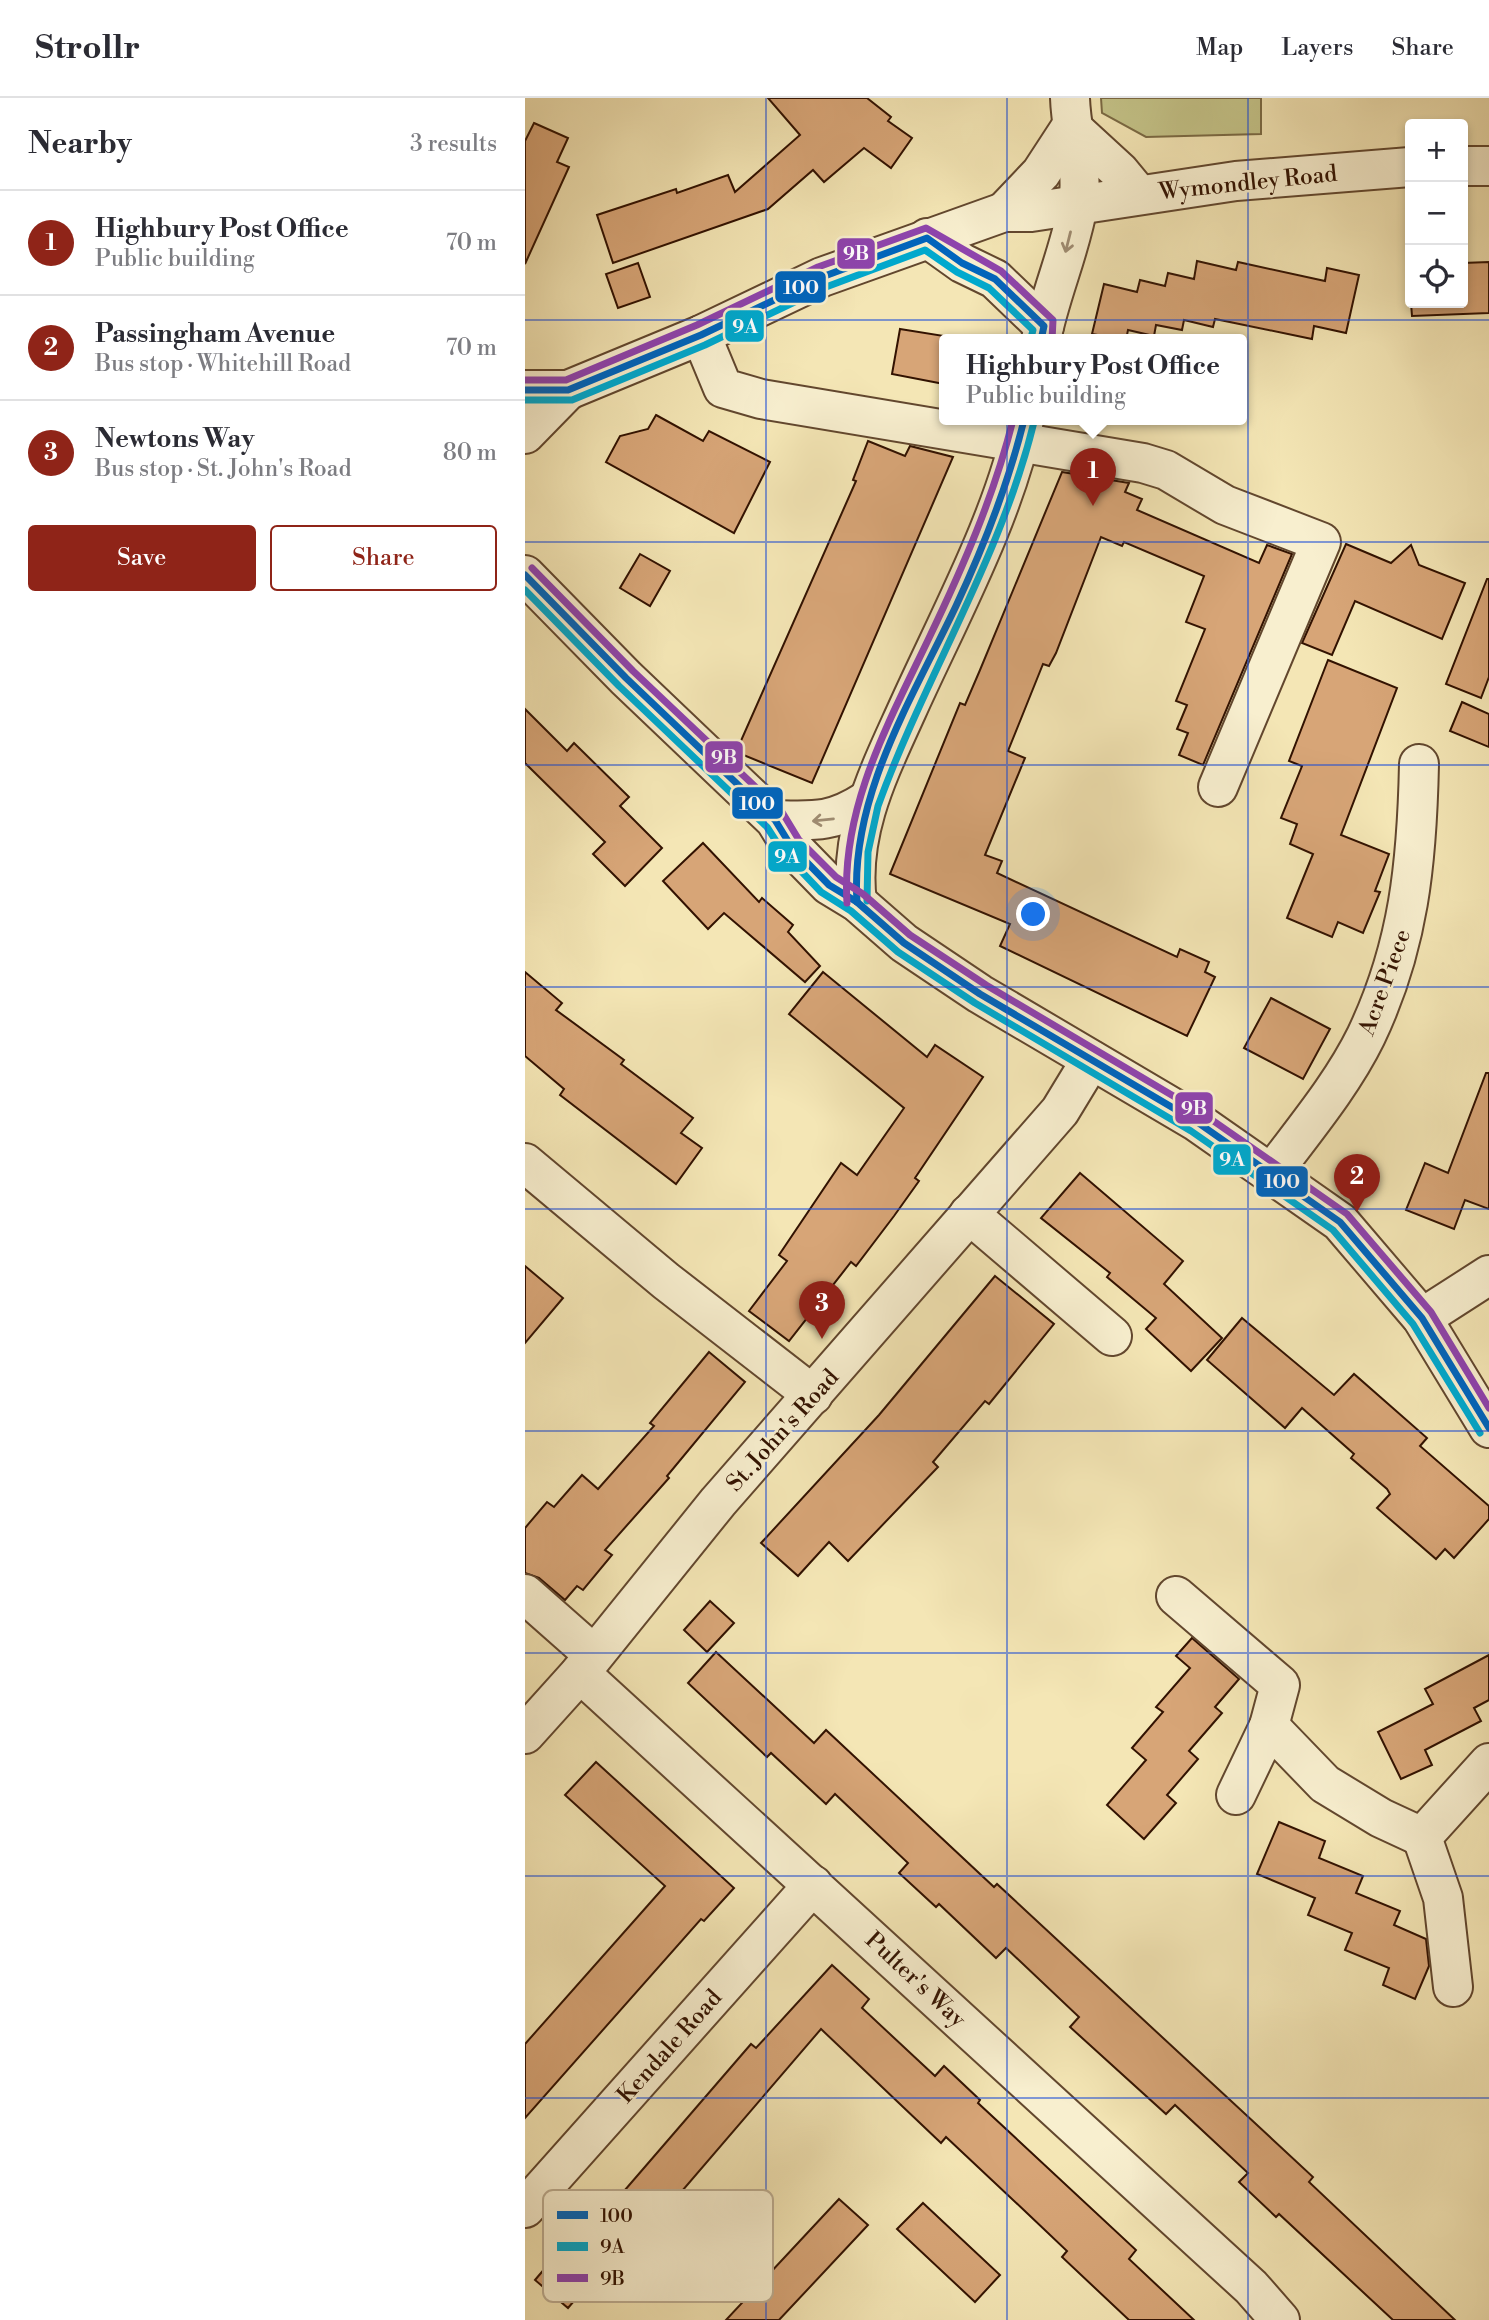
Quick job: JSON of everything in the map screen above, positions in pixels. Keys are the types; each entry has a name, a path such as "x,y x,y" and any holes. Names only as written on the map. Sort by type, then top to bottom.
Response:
{"street":[{"name":"Wymondley Road","path":"1071,113 1139,195 1236,181 1405,167"},
{"path":"1042,333 1078,203 1080,163 1071,113"},
{"path":"1005,212 1041,173 1071,113"},
{"path":"1468,166 1489,166"},
{"path":"525,390 568,390 701,335 822,277 1005,212 1031,212 1139,195"},
{"path":"927,238 962,263 995,279 1042,333"},
{"path":"701,335 723,388 761,399 939,421"},
{"path":"525,434 568,390"},
{"path":"973,425 1022,431 1166,470 1225,505 1321,542 1218,787"},
{"path":"857,902 854,863 866,801 998,506 1022,431"},
{"path":"525,575 636,687 775,820 791,846 829,884 857,902 904,943 1091,1060 1197,1122 1340,1222 1422,1318 1489,1428"},
{"name":"Acre Piece","path":"1272,1173 1319,1110 1366,1037 1386,982 1406,925 1417,849 1419,764"},
{"path":"775,820 824,821 839,818 866,801"},
{"name":"St. John's Road","path":"525,1734 587,1663 718,1502 1060,1111 1091,1060"},
{"path":"525,1163 666,1281 813,1395"},
{"path":"969,1214 1112,1336"},
{"path":"1422,1318 1489,1275"},
{"name":"Pulter's Way","path":"525,1594 587,1663 813,1885 1251,2287 1280,2320"},
{"path":"1176,1595 1280,1685 1269,1726 1236,1795"},
{"path":"1269,1726 1325,1784 1381,1818 1422,1837 1443,1898 1453,1987"},
{"path":"1422,1837 1489,1763"},
{"name":"Kendale Road","path":"525,2208 813,1885"}],"shaded area":[{"path":"1101,98 1261,98 1261,134 1146,137 1102,113"}],"building":[{"path":"768,98 867,98 891,117 888,121 912,138 891,168 864,148 824,182 813,170 768,209 613,263 597,215 676,189 677,193 728,175 735,192 800,135"},
{"path":"534,123 568,138 557,162 569,167 525,264 525,141"},
{"path":"1197,261 1236,270 1238,262 1325,281 1327,268 1359,275 1346,333 1314,326 1312,339 1215,319 1213,327 1184,320 1182,330 1156,325 1154,334 1128,330 1127,334 1092,334 1104,284 1137,292 1140,280 1165,286 1168,273 1194,279"},
{"path":"1489,262 1489,313 1412,316 1411,308 1468,308 1468,263"},
{"path":"638,263 650,297 618,308 606,274"},
{"path":"900,329 939,335 939,383 892,374"},
{"path":"656,415 703,441 709,431 770,462 734,533 606,462 620,436 648,429"},
{"path":"868,441 905,456 910,446 953,457 812,783 736,752 856,481 853,480"},
{"path":"1062,472 1129,483 1125,492 1142,499 1137,510 1259,563 1267,545 1292,554 1203,765 1179,755 1188,733 1177,729 1187,705 1176,701 1205,629 1186,622 1204,576 1124,542 1122,546 1101,537 1056,653 1049,666 1043,664 1008,751 1025,758 985,855 1002,861 997,873 1177,957 1180,949 1209,962 1205,972 1215,977 1187,1036 1000,946 1010,924 890,874 960,703 965,705"},
{"path":"1346,544 1391,563 1411,545 1419,565 1465,583 1442,639 1355,601 1332,655 1302,643"},
{"path":"640,554 670,571 650,606 620,588"},
{"path":"1487,579 1489,677 1481,698 1446,684"},
{"path":"1328,660 1397,688 1341,835 1389,854 1375,891 1380,892 1363,933 1338,922 1332,937 1287,918 1313,854 1290,844 1297,824 1281,818 1302,766 1289,761"},
{"path":"1462,702 1489,714 1489,747 1450,731"},
{"path":"525,709 567,751 574,743 629,797 620,806 662,848 625,886 593,854 605,842 525,763"},
{"path":"703,843 759,902 762,898 793,925 788,932 820,966 805,982 724,913 708,929 663,881"},
{"path":"525,972 562,1003 556,1010 624,1060 621,1064 693,1118 681,1133 702,1148 676,1184 560,1095 564,1089 525,1056"},
{"path":"823,972 927,1057 935,1045 983,1077 915,1178 919,1181 894,1216 856,1266 851,1262 789,1341 749,1311 787,1261 779,1255 841,1163 857,1175 904,1108 789,1014"},
{"path":"1271,998 1330,1029 1303,1079 1244,1048"},
{"path":"1486,1073 1489,1073 1489,1209 1465,1200 1454,1229 1406,1210 1425,1163 1448,1173"},
{"path":"1080,1173 1183,1261 1164,1284 1222,1338 1191,1371 1146,1329 1156,1318 1107,1277 1110,1273 1041,1218"},
{"path":"525,1266 563,1298 525,1343"},
{"path":"995,1276 1054,1324 989,1404 985,1401 933,1462 938,1467 848,1561 829,1542 798,1576 761,1543 879,1415"},
{"path":"1242,1318 1334,1395 1354,1374 1427,1438 1420,1446 1489,1506 1489,1519 1454,1558 1445,1549 1436,1559 1377,1508 1390,1494 1387,1489 1351,1458 1354,1454 1302,1408 1285,1428 1207,1360"},
{"path":"709,1352 745,1382 667,1476 669,1478 605,1550 612,1555 583,1590 577,1586 565,1600 539,1578 525,1573 525,1528 547,1502 554,1507 582,1475 598,1489 654,1426 650,1423"},
{"path":"710,1601 734,1623 707,1652 684,1630"},
{"path":"1192,1638 1239,1679 1215,1707 1222,1713 1189,1751 1198,1759 1167,1795 1176,1803 1144,1839 1107,1805 1146,1760 1132,1748 1163,1712 1156,1707 1190,1668 1176,1656"},
{"path":"716,1652 814,1743 826,1730 994,1887 997,1884 1313,2177 1309,2182 1455,2320 1393,2320 1279,2214 1276,2217 1239,2182 1248,2173 1175,2105 1166,2114 1070,2027 1079,2017 1006,1948 996,1958 939,1904 936,1907 899,1873 908,1863 835,1794 826,1804 771,1753 767,1757 688,1683"},
{"path":"1489,1655 1489,1700 1474,1708 1481,1721 1425,1750 1432,1765 1401,1779 1378,1732 1433,1704 1425,1689"},
{"path":"596,1762 734,1888 704,1921 701,1919 525,2118 525,2044 665,1886 565,1795"},
{"path":"1279,1822 1325,1841 1319,1858 1363,1876 1356,1893 1400,1911 1394,1925 1426,1939 1429,1966 1415,1999 1383,1985 1389,1968 1345,1950 1352,1933 1308,1915 1315,1898 1257,1874"},
{"path":"832,1965 869,1999 862,2008 935,2076 944,2066 980,2100 978,2103 1136,2250 1129,2259 1194,2320 1129,2320 1062,2257 1067,2251 1028,2214 946,2137 941,2143 821,2029 683,2190 625,2190 751,2044 756,2048"},
{"path":"839,2199 868,2225 779,2320 726,2320 743,2302 773,2302 773,2270"},
{"path":"923,2203 1000,2275 975,2302 897,2229"},
{"path":"543,2271 543,2287 535,2280"},
{"path":"561,2302 573,2302 568,2308"}],"transit line":[{"name":"9B","path":"525,380 566,380 697,325 818,267 926,228 1001,271 1053,320 1052,334"},
{"name":"100","path":"525,390 568,390 701,335 822,277 927,238 962,263 995,279 1044,326 1042,334"},
{"name":"9A","path":"525,400 572,400 705,345 826,287 925,250 957,272 989,288 1033,330 1032,334"},
{"name":"9B","path":"847,903 847,867 852,833 871,766 898,701 966,558 997,476 1012,425"},
{"name":"100","path":"857,902 857,863 863,824 874,786 903,713 986,538 1011,468 1023,425"},
{"name":"9A","path":"867,901 868,852 878,806 918,710 983,569 1020,472 1033,425"},
{"name":"9B","path":"532,568 633,671 782,812 799,840 836,877 863,894 910,935 986,985 1202,1113 1347,1214 1431,1312 1489,1408"},
{"name":"100","path":"525,575 626,678 775,820 791,846 829,885 857,902 904,943 980,994 1197,1122 1340,1222 1422,1318 1489,1428"},
{"name":"9A","path":"525,590 619,686 767,827 783,852 821,892 851,911 898,952 975,1003 1191,1131 1333,1230 1413,1324 1480,1433"}],"place":[{"name":"Highbury Post Office","path":"1093,506"},
{"name":"Passingham Avenue","path":"1357,1212"},
{"name":"Newtons Way","path":"822,1339"}]}
